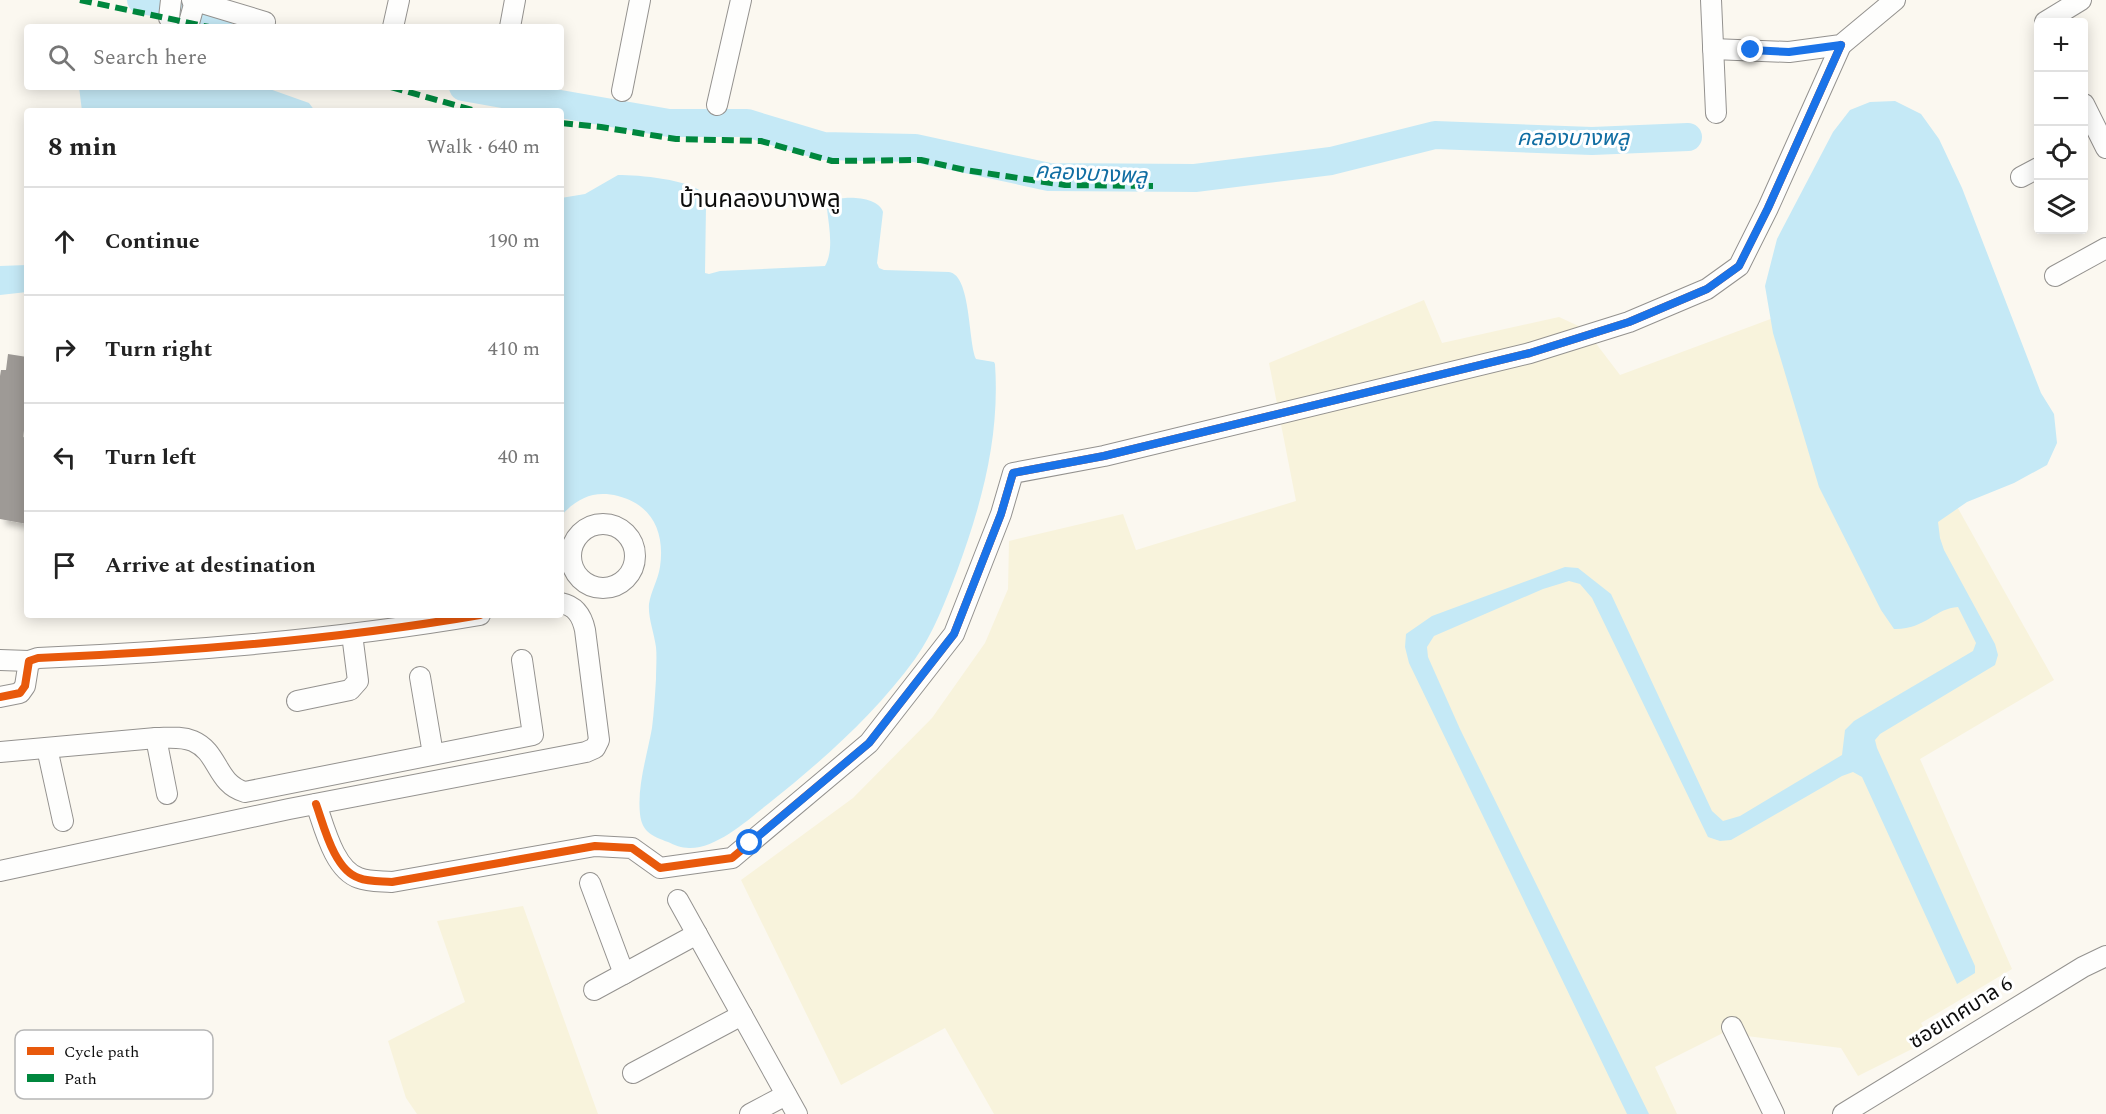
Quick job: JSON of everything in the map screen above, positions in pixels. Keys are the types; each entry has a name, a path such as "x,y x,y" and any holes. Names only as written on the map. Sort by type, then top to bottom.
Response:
{"street":[{"path":"394,24 399,0"},
{"path":"511,24 515,0"},
{"path":"622,91 640,0"},
{"path":"717,105 741,0"},
{"path":"1711,0 1716,113"},
{"path":"316,804 341,864 358,878 392,882 595,846 633,848 660,868 732,858 869,743 954,634 1001,514 1013,473 1104,456 1530,353 1629,322 1707,289 1739,266 1768,208 1841,45 1895,0"},
{"path":"2052,18 2081,0"},
{"path":"189,23 194,1 265,22"},
{"path":"1713,49 1789,52 1841,45"},
{"path":"2088,117 2096,142"},
{"path":"2021,177 2034,170"},
{"path":"2055,276 2106,248"},
{"path":"0,872 316,804 586,752 595,748 599,740 585,630 582,617 569,607 590,585"},
{"path":"0,660 29,661 38,658 151,653 352,634 463,618"},
{"path":"297,701 350,690 354,687 358,681 352,634"},
{"path":"0,752 156,738 181,738 195,742 213,759 226,782 235,789 245,792 533,735 522,660"},
{"path":"0,697 20,693 25,686 29,661"},
{"path":"420,677 433,754"},
{"path":"156,738 167,794"},
{"path":"47,748 63,821"},
{"path":"590,883 624,974"},
{"path":"678,900 797,1114"},
{"path":"594,990 697,934"},
{"name":"ซอยเทศบาล 6","path":"1843,1114 2083,967 2106,956"},
{"path":"633,1072 742,1015"},
{"path":"1732,1027 1774,1114"},
{"path":"750,1114 786,1095"}],"shaded area":[{"path":"1846,291 1893,392 2054,680 1920,759 2012,969 1921,1023 1930,1040 1858,1076 1841,1048 1723,1033 1655,1067 1677,1114 994,1114 945,1028 841,1085 741,880 853,798 932,718 985,643 1008,589 1009,541 1123,514 1136,550 1296,501 1269,363 1424,300 1442,343 1559,317 1585,329 1620,375"},
{"path":"523,906 598,1114 417,1114 406,1098 388,1041 465,1002 437,921"}],"water":[{"path":"79,90 272,90 309,103 313,108 82,108"},
{"path":"1895,101 1921,114 1939,139 1962,188 2041,393 2054,414 2057,443 2047,465 2014,483 1967,502 1938,522 1944,550 1995,644 1998,655 1995,665 1880,734 1875,740 1975,966 1975,973 1957,984 1862,777 1853,772 1842,776 1731,840 1720,841 1708,837 1592,598 1580,584 1569,581 1543,589 1434,636 1427,647 1428,657 1460,729 1649,1114 1627,1114 1409,663 1405,647 1406,634 1432,616 1565,567 1578,568 1611,594 1712,811 1723,821 1740,816 1842,755 1845,730 1854,721 1973,651 1976,643 1958,607 1943,611 1914,626 1894,629 1881,610 1819,487 1773,333 1765,286 1777,239 1833,132 1850,110 1870,102"},
{"path":"618,175 676,181 698,189 705,194 705,273 709,274 720,271 825,266 830,246 827,209 830,204 845,198 868,200 880,207 883,212 877,263 879,268 949,272 956,276 965,296 976,359 995,364 995,418 981,495 953,583 922,649 883,699 827,754 741,825 721,839 699,847 681,847 653,835 643,825 640,814 641,782 652,728 655,691 656,651 649,604 658,576 661,555 658,532 654,522 640,506 630,500 609,494 586,497 573,504 564,513 564,198 585,194"},
{"path":"24,265 24,292 0,295 0,266"}],"building":[{"path":"8,354 24,357 24,523 0,519 0,376 1,370 6,370"}],"waterway":[{"name":"คลองบางพลู","path":"141,0 198,10 220,17"},
{"name":"คลองบางพลู","path":"480,90 669,123 747,123 823,146 915,148 1049,177 1195,178 1331,161 1435,135 1592,141 1688,137"}],"marked path":[{"path":"80,0 195,24"},
{"path":"402,90 465,108"},
{"path":"564,123 676,139 761,141 832,161 921,160 965,170 1065,185 1153,186"}],"cycle path":[{"path":"316,804 331,846 343,866 359,878 371,881 392,882 595,846 632,848 660,868 732,858 869,743 954,634 1001,514 1013,473 1104,456 1530,353 1629,322 1707,289 1739,266 1768,208 1841,45"},
{"path":"0,697 20,693 25,686 29,661 38,658 260,644 462,618"}],"district":[{"name":"บ้านคลองบางพลู","path":"760,200"}],"route":[{"path":"750,843 869,743 954,634 1001,514 1013,473 1104,456 1530,353 1629,322 1707,289 1739,266 1768,208 1841,45 1789,52 1751,50"}]}
